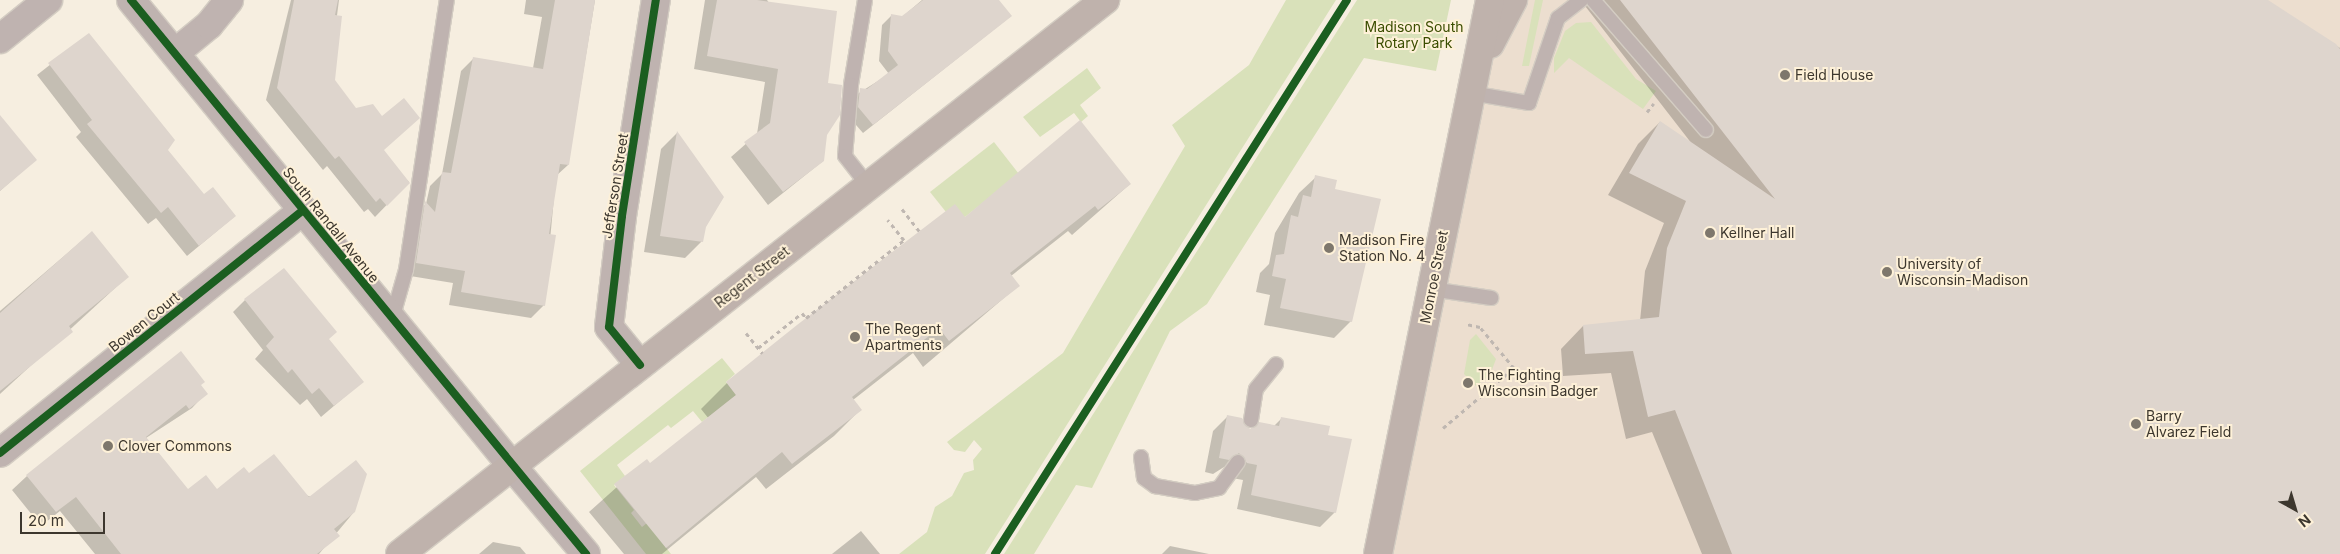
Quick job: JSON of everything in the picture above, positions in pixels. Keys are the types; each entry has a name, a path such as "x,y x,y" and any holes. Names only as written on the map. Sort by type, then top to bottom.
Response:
{"main road":[{"name":"Regent Street","path":"400,554 1105,0"},
{"name":"Monroe Street","path":"1378,554 1490,0"},
{"path":"1473,82 1513,0"}],"street":[{"path":"0,39 48,0"},
{"name":"South Randall Avenue","path":"131,0 586,554"},
{"path":"175,53 209,25 229,0"},
{"name":"Jefferson Street","path":"640,365 609,327 656,0"},
{"name":"Bowen Court","path":"0,453 303,210"}],"lane":[{"path":"392,319 406,270 447,0"},
{"path":"865,0 845,156 868,185"},
{"path":"1473,82 1529,103 1558,18 1581,0"},
{"path":"1593,0 1706,130"},
{"path":"1432,290 1491,298"},
{"path":"1250,420 1256,389 1276,364"},
{"path":"1140,457 1144,478 1155,486 1195,493 1219,488 1238,462"}],"path":[{"path":"902,210 920,232"},
{"path":"758,348 802,313 806,318 874,266 904,240 888,220"},
{"path":"1443,428 1514,368 1480,327 1466,324"},
{"path":"746,333 762,353"}],"shaded area":[{"name":"University of Wisconsin-Madison","path":"1513,0 2340,0 2340,554 1378,554 1475,72"}],"green space":[{"path":"1286,0 1336,0 985,554 899,554 927,532 935,507 952,496 964,473 974,470 973,460 982,449 974,440 965,452 954,450 947,442 1063,353 1185,146 1172,125 1249,65"},
{"name":"Madison South Rotary Park","path":"1357,0 1451,0 1436,71 1364,58 1207,304 1170,331 1092,488 1076,485 1034,554 1004,554"},
{"path":"1535,0 1543,0 1529,66 1522,66"},
{"path":"1591,22 1636,79 1656,91 1643,109 1569,58 1554,73 1554,58 1565,31 1576,23"},
{"path":"1087,68 1101,88 1080,105 1088,116 1081,122 1074,113 1040,137 1023,117"},
{"path":"994,142 1019,174 965,217 946,212 930,192"},
{"path":"1476,334 1496,359 1490,375 1476,386 1464,374 1470,340"},
{"path":"722,358 735,374 726,382 736,395 702,422 693,411 671,428 668,425 617,465 625,476 614,485 634,510 631,513 642,527 647,523 671,554 646,554 580,471"}],"building":[{"path":"294,0 338,0 335,15 342,16 335,80 356,108 373,104 382,116 404,98 420,118 384,150 410,183 387,206 380,198 376,202 339,156 335,159 277,88"},
{"path":"555,0 595,0 569,165 560,164 549,234 556,235 545,306 461,292 465,271 416,263 425,201 435,212 442,172 451,173 473,57 543,69"},
{"path":"717,0 757,0 837,11 828,83 842,85 840,115 827,135 824,161 783,192 744,142 770,123 778,69 707,56"},
{"path":"923,0 999,0 1012,16 873,125 858,107 860,88 867,89 898,65 888,51 891,14 902,16"},
{"name":"University of Wisconsin-Madison","path":"1620,0 2268,0 2336,44 2340,49 2340,554 1732,554 1675,410 1648,417 1633,351 1585,354 1583,325 1659,317 1667,248 1686,201 1629,173 1660,121 1775,199"},
{"path":"89,33 175,140 168,150 204,194 213,187 236,216 199,246 168,207 161,213 87,124 92,120 48,63"},
{"path":"0,115 37,160 0,191"},
{"name":"The Regent Apartments","path":"1080,120 1131,184 1098,210 1095,206 1010,273 1020,286 949,341 939,328 852,397 862,410 792,464 782,452 666,548 614,484 647,459 650,463 736,395 726,382 797,325 955,204 965,217"},
{"path":"677,131 724,197 706,227 703,242 660,236"},
{"name":"Madison Fire Station No. 4","path":"1315,175 1337,180 1335,189 1381,199 1352,322 1280,308 1286,279 1272,276 1276,255 1284,254 1291,215 1298,217 1303,195 1311,197"},
{"path":"92,231 129,277 69,326 73,332 0,391 0,313"},
{"path":"284,268 337,332 329,339 364,382 334,406 319,388 312,394 292,369 288,373 266,346 274,337 244,299"},
{"name":"Clover Commons","path":"181,351 205,382 201,385 208,394 189,409 186,405 146,437 188,489 206,475 217,489 244,467 249,473 274,454 309,497 356,460 367,474 355,512 334,529 340,536 317,554 121,554 76,497 56,512 26,475"},
{"path":"1227,415 1242,418 1250,429 1259,422 1279,426 1281,417 1330,426 1328,435 1352,439 1336,513 1251,495 1257,465 1247,463 1239,453 1229,460 1219,458"}],"cycle path":[{"path":"131,0 586,554"},
{"path":"640,365 609,327 622,216 656,0"},
{"path":"995,554 1347,0"},
{"path":"0,453 303,210"}],"place":[{"name":"Field House","path":"1785,75"},
{"name":"Kellner Hall","path":"1710,233"},
{"name":"Madison Fire Station No. 4","path":"1329,248"},
{"name":"University of Wisconsin-Madison","path":"1887,272"},
{"name":"The Regent Apartments","path":"855,337"},
{"name":"The Fighting Wisconsin Badger","path":"1468,383"},
{"name":"Barry Alvarez Field","path":"2136,424"},
{"name":"Clover Commons","path":"108,446"}]}
